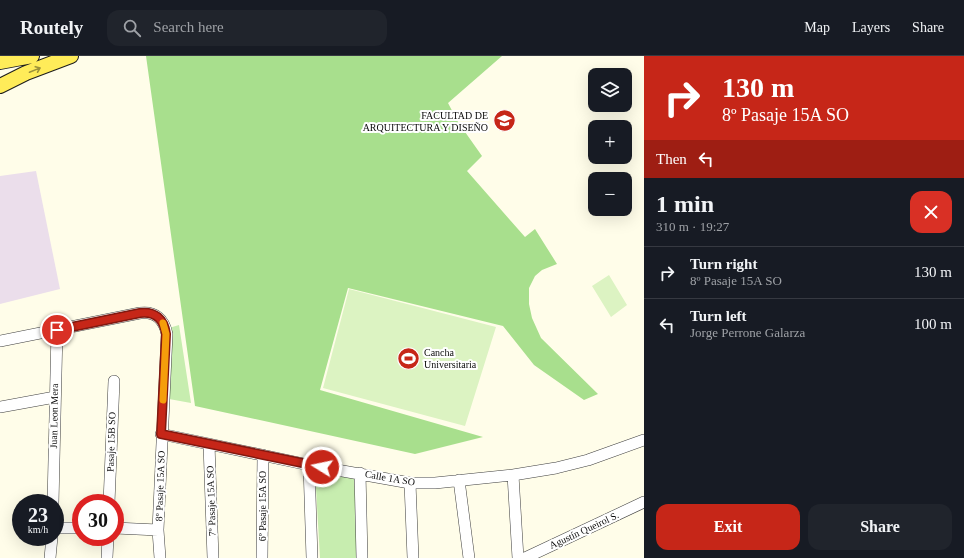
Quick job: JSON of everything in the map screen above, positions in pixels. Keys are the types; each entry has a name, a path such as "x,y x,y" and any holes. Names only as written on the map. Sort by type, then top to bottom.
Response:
{"main road":[{"path":"0,62 32,56"},
{"path":"0,86 26,73 71,56"}],"street":[{"name":"8º Pasaje 15A SO","path":"57,330 140,313 152,313 156,315 166,328 158,530 160,558"},
{"path":"0,341 57,330"},
{"name":"Juan Leon Mera","path":"53,494 57,330"},
{"name":"Pasaje 15B SO","path":"109,494 114,381"},
{"path":"0,407 55,396"},
{"name":"Calle 1A SO","path":"161,434 310,465 410,483 513,475 556,468 588,460 643,441"},
{"name":"7º Pasaje 15A SO","path":"209,444 213,558"},
{"name":"6º Pasaje 15A SO","path":"262,455 262,558"},
{"path":"310,465 312,558"},
{"path":"360,473 362,558"},
{"path":"513,475 518,558"},
{"path":"459,480 469,558"},
{"path":"410,483 413,558"},
{"name":"Agustín Queirol S.","path":"525,558 644,502"},
{"path":"124,528 158,530"},
{"path":"50,558 51,546"},
{"path":"107,558 108,546"}],"shaded area":[{"path":"36,171 60,289 0,304 0,176"}],"green space":[{"path":"146,56 502,56 448,103 458,122 482,156 467,171 525,237 535,229 557,264 542,270 535,276 529,288 529,304 532,318 541,338 598,394 584,400 534,365 503,326 348,288 320,390 483,437 415,454 195,406"},
{"path":"609,275 627,305 611,317 592,286"},
{"name":"Cancha Universitaria","path":"349,289 496,327 465,426 323,388"},
{"path":"179,325 191,403 169,399 169,328"},
{"path":"315,471 354,478 359,558 320,558"}],"slow traffic":[{"path":"163,323 166,328 166,334 163,400"}],"place":[{"name":"FACULTAD DE ARQUITECTURA Y DISEÑO","path":"504,121"},
{"name":"Cancha Universitaria","path":"409,358"}],"route":[{"path":"57,330 146,312 156,315 161,319 166,328 161,434 322,467"}]}
